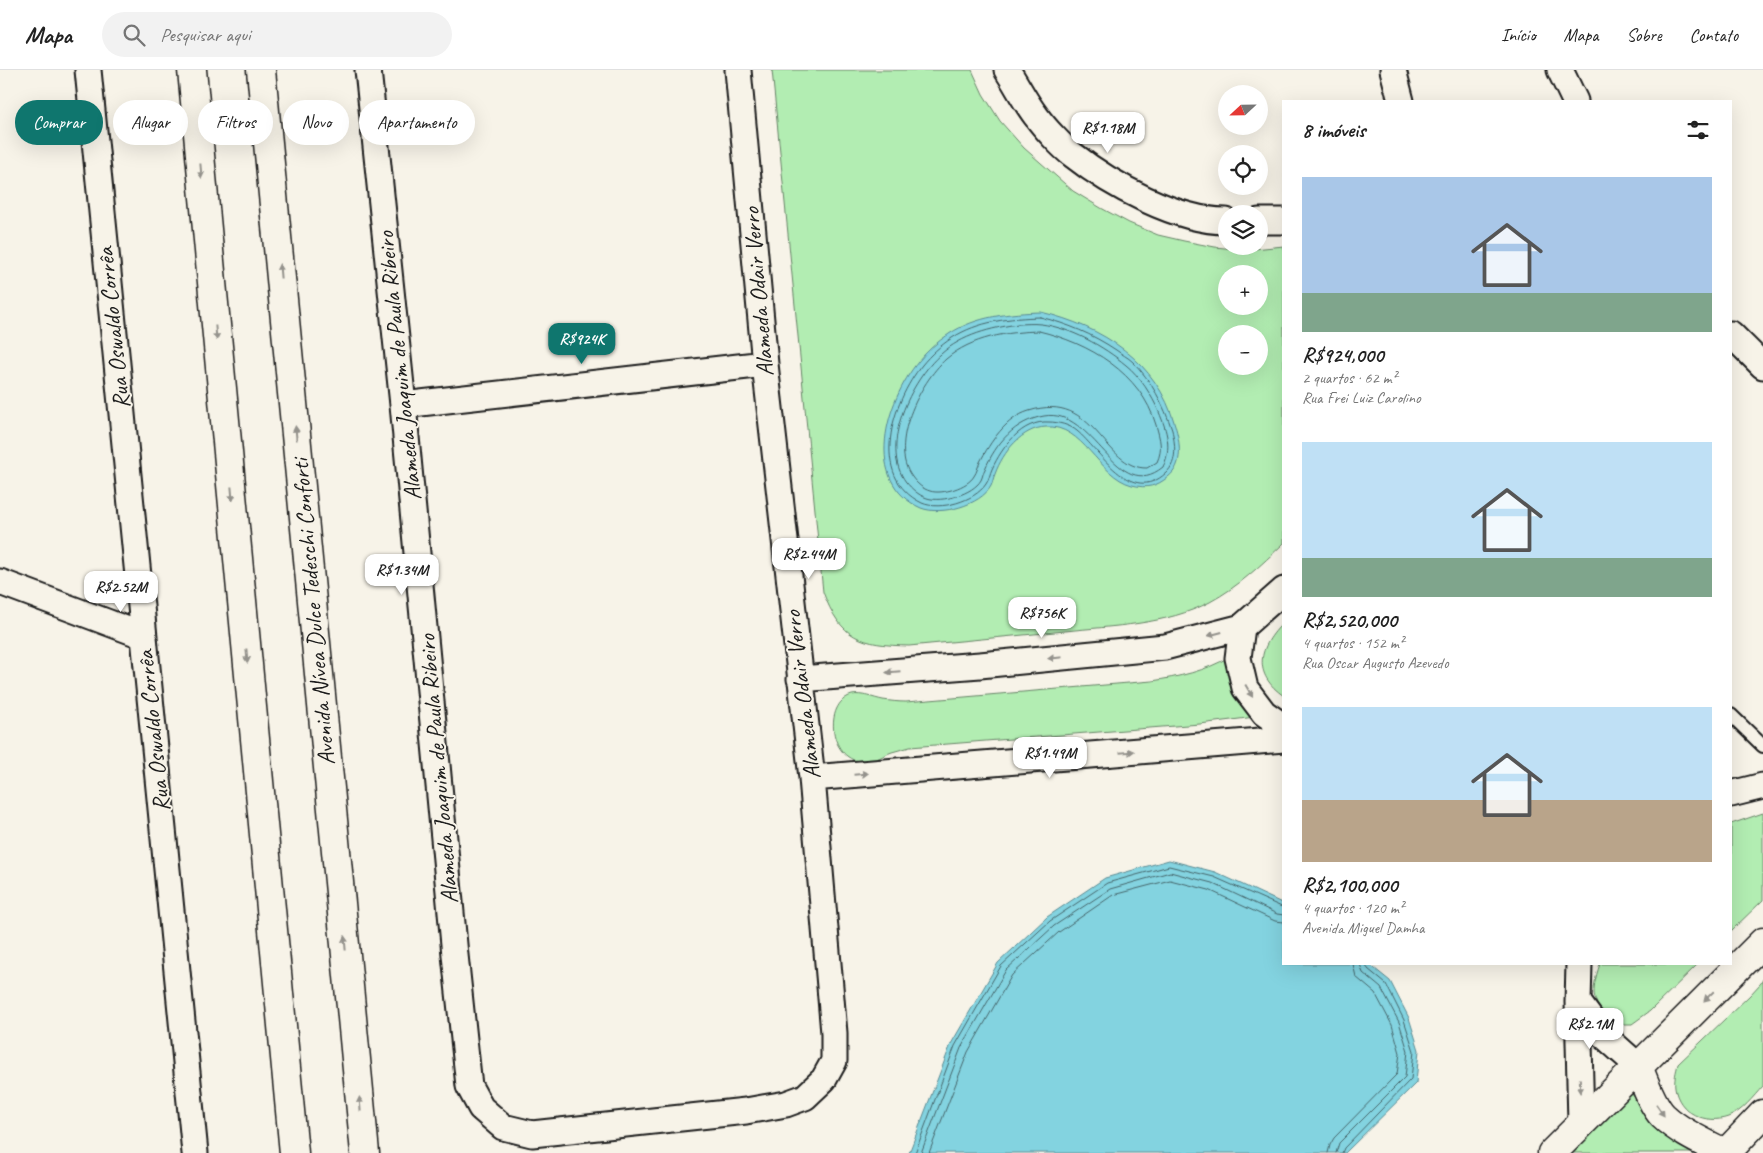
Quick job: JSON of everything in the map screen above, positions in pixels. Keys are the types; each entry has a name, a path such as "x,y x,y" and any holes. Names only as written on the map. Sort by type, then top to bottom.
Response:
{"main road":[{"path":"192,70 294,1153"},
{"name":"Avenida Nívea Dulce Tedeschi Conforti","path":"261,70 365,1153"},
{"path":"1552,1153 1763,942"},
{"path":"1638,1066 1646,1088 1662,1115 1685,1132 1725,1153 1763,1114"}],"street":[{"name":"Rua Oswaldo Corrêa","path":"88,70 195,1153"},
{"name":"Alameda Joaquim de Paula Ribeiro","path":"368,70 403,405 469,1086 481,1108 503,1127 532,1134 746,1111 776,1106 805,1097 824,1079"},
{"name":"Alameda Odair Verro","path":"738,70 764,364 812,778 834,1033 834,1060 824,1079"},
{"path":"1007,70 1036,116 1072,154 1121,187 1169,210 1218,221"},
{"path":"1393,70 1401,100"},
{"path":"1560,70 1575,100"},
{"path":"1268,221 1282,221"},
{"path":"1732,335 1763,366"},
{"path":"403,405 764,364"},
{"path":"0,582 144,636"},
{"path":"800,679 980,665 1165,647 1242,627 1282,592"},
{"path":"1242,627 1238,658 1245,688 1264,713 1282,726"},
{"path":"812,778 1282,739"},
{"path":"1732,794 1763,786"},
{"path":"1579,965 1581,1123"},
{"path":"1578,1002 1601,1033 1638,1066"}],"lane":[{"path":"1732,716 1763,746"}],"green space":[{"path":"772,70 972,70 983,94 1000,121 1024,148 1073,191 1101,208 1129,223 1158,235 1218,247 1218,255 1268,255 1268,248 1282,246 1282,545 1240,583 1210,602 1193,610 1157,620 1120,626 909,646 878,644 865,641 845,629 837,620 823,592"},
{"path":"1282,624 1282,694 1274,688 1263,670 1262,660 1264,651 1275,631"},
{"path":"1229,657 1236,695 1242,707 1255,717 1200,724 910,747 866,762 853,760 844,753 837,743 834,732 834,720 837,709 843,700 852,695 906,702 1152,681 1192,673"},
{"path":"1763,813 1763,900 1732,930 1732,824"},
{"path":"1600,965 1697,965 1650,1011 1632,1024 1615,1024 1607,1017 1597,1004 1594,991"},
{"path":"1763,979 1763,1086 1743,1108 1733,1115 1720,1119 1711,1119 1694,1115 1681,1104 1677,1096 1675,1076 1678,1064 1750,995"},
{"path":"1631,1093 1643,1108 1703,1153 1572,1153"}],"water":[{"path":"1041,312 1086,327 1106,337 1141,365 1155,382 1167,402 1175,425 1179,446 1179,460 1173,472 1156,485 1142,487 1132,485 1120,480 1109,472 1081,442 1070,434 1059,428 1046,427 1037,428 1029,432 1014,443 1003,458 991,486 979,499 960,507 939,511 921,508 903,496 891,480 886,461 885,440 889,418 897,398 918,362 936,343 970,323 1017,313"},
{"path":"1169,860 1215,872 1282,903 1282,965 1370,965 1390,981 1409,1018 1419,1050 1416,1083 1345,1153 909,1153 951,1044 998,963 1047,917 1105,878"}]}
